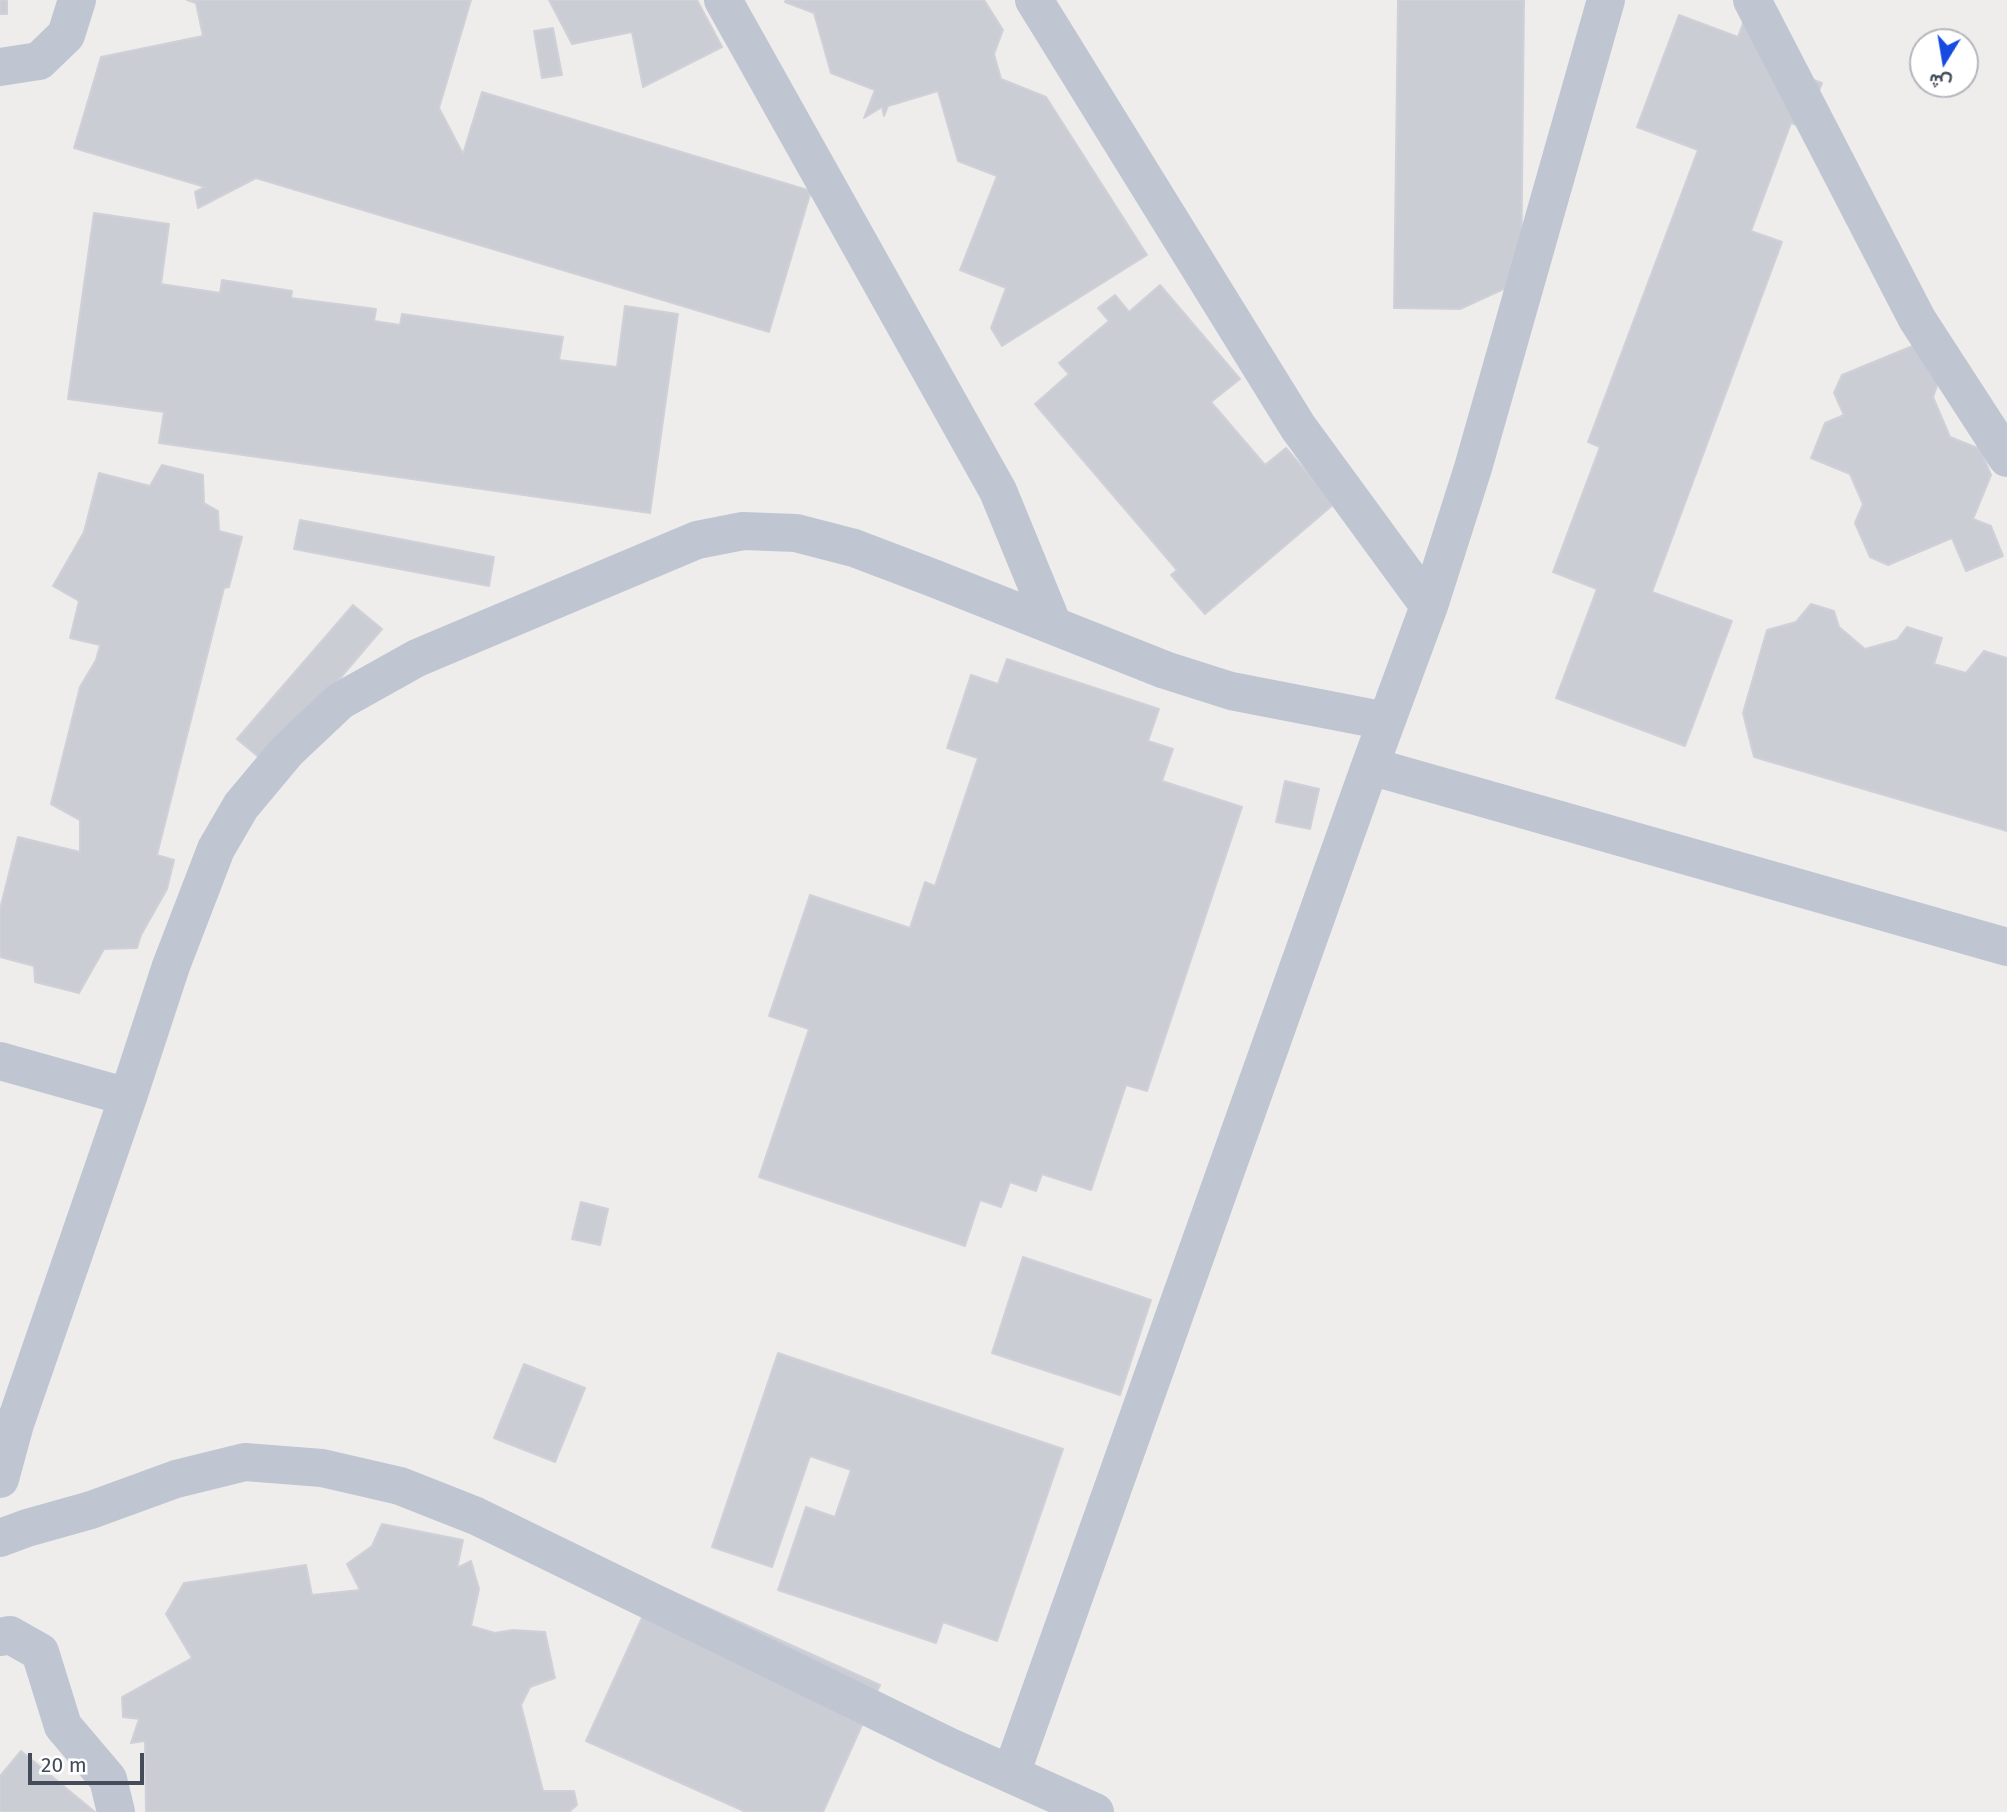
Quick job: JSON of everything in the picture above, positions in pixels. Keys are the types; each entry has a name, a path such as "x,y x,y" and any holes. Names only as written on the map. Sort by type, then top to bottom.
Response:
{"street":[{"path":"0,67 39,61 66,34 77,0"},
{"path":"723,0 998,491 1053,625"},
{"path":"1034,0 1298,426 1429,606"},
{"path":"1011,1774 1429,606 1473,468 1606,0"},
{"path":"1752,0 1917,319 2007,458"},
{"path":"0,1479 15,1424 171,966 216,849 241,806 287,751 340,701 418,658 697,540 743,531 796,533 854,548 1165,670 1231,691 1386,721"},
{"path":"1370,766 2007,947"},
{"path":"0,1061 128,1097"},
{"path":"0,1538 91,1510 176,1479 245,1462 322,1468 400,1486 476,1517 948,1746 1095,1812"},
{"path":"0,1637 10,1635 40,1652 62,1726 108,1779 116,1812"}],"building":[{"path":"0,0 7,0 7,14 0,14"},
{"path":"187,0 471,0 439,108 463,154 482,92 811,191 769,332 256,178 198,208 195,192 205,187 74,148 101,57 203,36 196,3"},
{"path":"549,0 697,0 722,47 643,87 632,32 572,44"},
{"path":"984,0 1003,30 994,54 1001,79 1046,97 1147,255 1002,346 991,328 1006,288 960,270 997,176 958,161 938,91 888,106 884,116 882,107 864,118 875,90 831,73 814,13 785,2"},
{"path":"1398,0 1524,0 1521,281 1460,309 1394,308"},
{"path":"1679,15 1738,37 1746,15 1773,65 1822,83 1805,128 1791,123 1751,231 1782,242 1652,592 1732,621 1685,746 1556,698 1597,589 1553,572 1600,447 1588,442 1698,150 1637,127"},
{"path":"553,28 562,75 542,78 534,31"},
{"path":"94,213 169,224 161,284 220,293 222,280 292,291 291,298 376,309 374,321 400,325 402,314 563,337 559,360 617,367 625,306 678,314 650,513 159,443 164,412 68,399"},
{"path":"1160,285 1240,379 1211,402 1265,465 1286,448 1334,504 1205,614 1171,575 1177,570 1035,404 1069,374 1059,363 1109,321 1098,308 1115,295 1129,312"},
{"path":"1915,345 1944,367 1933,397 1950,437 1980,449 1991,475 1973,519 1991,526 2003,556 1966,571 1952,538 1888,565 1870,557 1855,523 1863,504 1850,474 1811,458 1825,423 1844,415 1834,393 1842,375"},
{"path":"162,465 203,475 204,503 218,511 219,531 242,537 229,587 224,588 157,855 174,860 167,889 141,935 137,948 104,949 79,993 35,982 34,966 0,957 0,909 18,837 80,852 80,820 51,804 80,687 96,660 100,645 70,638 79,601 53,586 84,532 99,473 150,486"},
{"path":"300,520 494,557 489,586 294,549"},
{"path":"1811,604 1834,611 1839,627 1865,649 1897,640 1907,627 1942,638 1934,664 1966,673 1984,651 2007,658 2007,831 1754,757 1743,713 1767,630 1796,622"},
{"path":"353,605 382,629 267,764 237,739"},
{"path":"1007,659 1159,709 1148,741 1173,749 1162,781 1242,807 1147,1091 1126,1085 1091,1190 1042,1174 1036,1191 1010,1182 1001,1207 980,1200 965,1246 759,1177 809,1029 769,1016 810,895 910,928 925,882 935,886 978,758 947,748 971,675 998,684"},
{"path":"1285,781 1319,789 1310,829 1276,822"},
{"path":"581,1202 608,1209 600,1245 572,1239"},
{"path":"1023,1257 1151,1300 1120,1395 992,1353"},
{"path":"778,1353 1063,1449 997,1641 943,1622 936,1643 778,1590 806,1507 835,1517 851,1470 810,1456 772,1567 712,1547"},
{"path":"524,1364 585,1388 555,1462 494,1438"},
{"path":"382,1524 463,1540 457,1568 471,1561 479,1589 471,1626 495,1633 513,1630 545,1632 555,1678 530,1687 521,1705 543,1791 574,1791 577,1805 569,1812 146,1812 145,1741 131,1743 139,1719 123,1717 122,1697 192,1658 166,1614 184,1583 306,1565 312,1595 360,1590 347,1564 372,1546"},
{"path":"657,1585 880,1685 823,1812 746,1812 586,1741"},
{"path":"21,1751 95,1812 0,1812 0,1776"}]}
